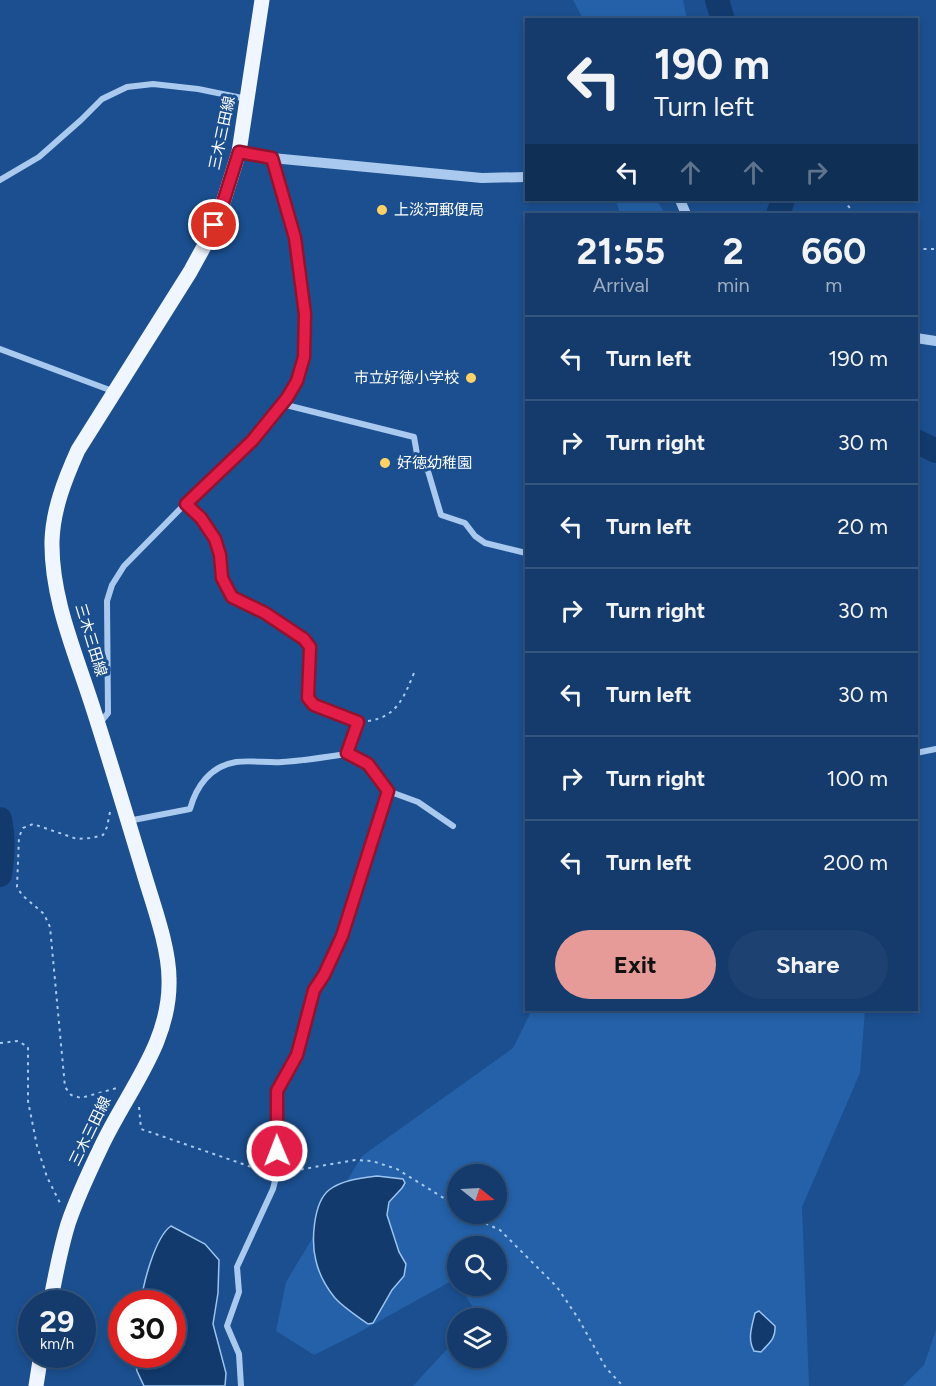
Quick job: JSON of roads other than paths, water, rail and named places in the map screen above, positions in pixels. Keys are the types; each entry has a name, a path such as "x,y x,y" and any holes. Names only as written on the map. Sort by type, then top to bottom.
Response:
{"main road":[{"name":"三木三田線","path":"53,1290 68,1223 102,1144 159,1038 167,1007 170,978 165,948 129,821 62,613 54,576 52,540 57,508 65,479 78,450 190,272 221,209 239,152 262,0"},
{"path":"36,1386 39,1368"}],"street":[{"path":"0,180 39,157 102,99 126,87 153,84 198,89 248,99"},
{"path":"239,152 272,158 482,178 525,177"},
{"path":"99,724 108,712 107,602 112,585 124,566 252,441 282,404 297,381 304,357 305,314 295,238 272,158"},
{"path":"918,338 936,340"},
{"path":"0,349 115,392"},
{"path":"282,404 414,437 417,454 428,471 441,515 465,523 475,536 486,543 525,553"},
{"path":"186,504 201,518 215,539 220,555 222,578 232,597 265,613 304,639 310,647 308,698 314,705 358,722 347,753"},
{"path":"918,753 936,749"},
{"path":"129,821 190,809 194,795 205,778 219,768 234,762 305,761 347,753 368,764 388,791 418,802 453,826"},
{"path":"241,1386 239,1354 227,1326 239,1292 237,1267 273,1189 277,1173 277,1091 297,1055 314,990 324,975 342,936 388,791"}],"waterway":[{"path":"717,0 722,18"},
{"path":"778,213 783,201"},
{"path":"918,442 936,451"},
{"path":"0,819 3,847 0,875"}],"place":[{"name":"上淡河郵便局","path":"382,210"},
{"name":"市立好徳小学校","path":"471,378"},
{"name":"好徳幼稚園","path":"385,463"}]}
